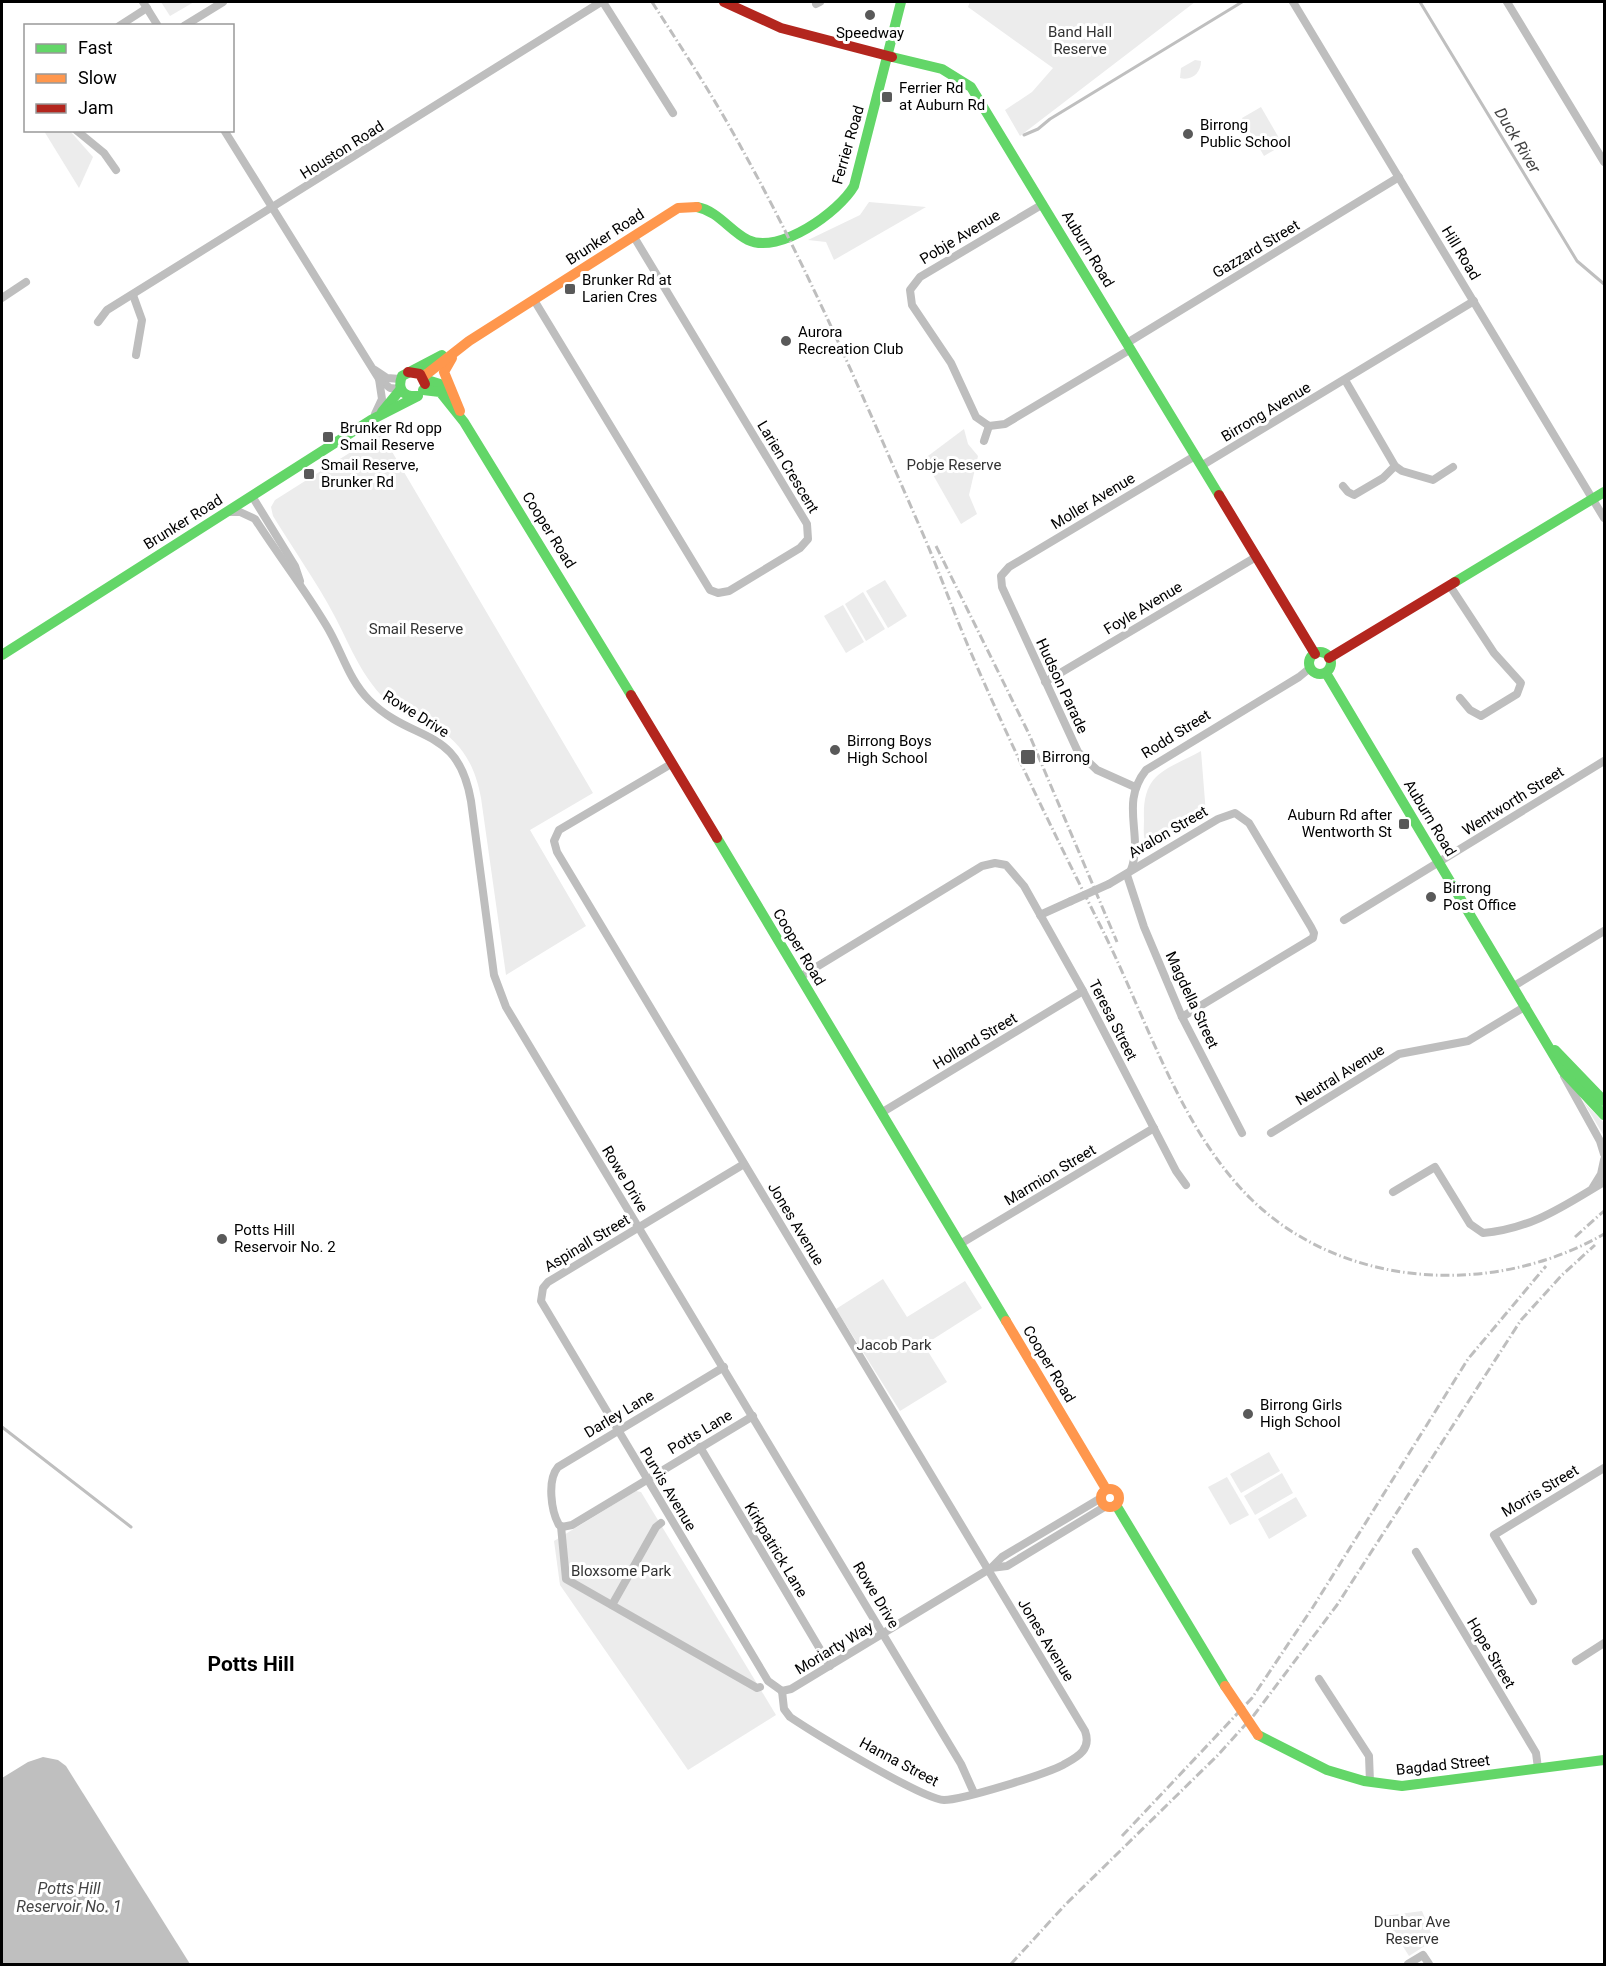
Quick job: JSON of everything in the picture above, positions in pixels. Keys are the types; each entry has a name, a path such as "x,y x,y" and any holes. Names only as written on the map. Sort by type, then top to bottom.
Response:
{"main road":[{"name":"Auburn Road","path":"724,2 762,22 940,68 963,79 978,96 1315,654"},
{"name":"Ferrier Road","path":"759,243 776,241 822,219 835,211 850,194 901,2"},
{"name":"Brunker Road","path":"376,417 402,383 678,208 694,206 716,213 742,236 759,243"},
{"name":"Brunker Road","path":"2,655 376,417 422,386 469,341"},
{"path":"464,422 444,368 469,341"},
{"path":"422,386 408,397 402,383 416,372 422,386 440,392 464,422"},
{"name":"Cooper Road","path":"464,422 561,579 960,1244 1107,1500 1258,1735"},
{"path":"1329,657 1605,492"},
{"path":"1324,653 1329,657 1330,668 1326,673 1318,674 1310,668 1309,661 1315,654 1324,653"},
{"name":"Auburn Road","path":"1326,673 1557,1061 1605,1115"},
{"name":"Auburn Road","path":"1547,1041 1605,1101"},
{"name":"Bagdad Street","path":"1258,1735 1302,1760 1370,1782 1402,1786 1605,1760"}],"street":[{"path":"187,24 223,2"},
{"path":"602,2 673,113"},
{"name":"Houston Road","path":"98,322 107,310 273,209 602,2"},
{"name":"Hill Road","path":"1293,2 1605,518"},
{"path":"1507,2 1605,162"},
{"path":"121,24 145,5 157,24"},
{"path":"78,132 104,153 116,170"},
{"path":"225,132 375,370 382,399 376,417"},
{"name":"Gazzard Street","path":"1129,346 1399,177"},
{"name":"Pobje Avenue","path":"989,426 976,417 951,363 912,305 910,290 920,277 1043,204"},
{"name":"Larien Crescent","path":"534,300 710,590 718,594 729,591 800,548 808,539 807,524 634,237"},
{"path":"2,298 26,282"},
{"path":"133,295 142,320 136,355"},
{"name":"Birrong Avenue","path":"1202,466 1474,301"},
{"path":"984,441 989,426 1005,424 1129,346"},
{"path":"375,370 387,378 402,383"},
{"path":"379,379 390,388 402,383"},
{"path":"1345,380 1395,466 1402,471 1433,480 1454,467"},
{"name":"Moller Avenue","path":"1006,569 1195,456"},
{"path":"1343,486 1354,495 1383,478 1395,466"},
{"name":"Rowe Drive","path":"252,496 295,566 300,583"},
{"name":"Rowe Drive","path":"227,512 240,512 255,519 332,634 349,674 363,693 396,720 434,738 460,762 471,801 494,975 499,992 962,1764 974,1793"},
{"name":"Foyle Avenue","path":"1045,682 1256,557"},
{"name":"Hudson Parade","path":"1006,569 1001,576 1001,584 1078,752 1097,770 1135,787"},
{"path":"1450,586 1494,653 1521,683 1517,694 1481,717 1470,711 1460,698"},
{"name":"Rodd Street","path":"1135,787 1153,763 1299,677 1310,668"},
{"name":"Wentworth Street","path":"1344,920 1605,761"},
{"name":"Jones Avenue","path":"671,764 559,830 554,841 557,852 990,1569 1085,1731 1088,1742"},
{"path":"1129,872 1134,855 1132,805 1135,787"},
{"name":"Avalon Street","path":"1040,915 1109,884 1224,816 1240,815 1249,823 1311,927 1314,933 1313,938 1182,1017"},
{"name":"Teresa Street","path":"800,977 982,866 995,863 1011,869 1083,991 1186,1185"},
{"name":"Magdella Street","path":"1129,872 1144,927 1182,1017 1242,1133"},
{"path":"1514,986 1605,931"},
{"name":"Holland Street","path":"881,1113 1083,991"},
{"name":"Neutral Avenue","path":"1270,1133 1399,1054 1468,1041 1526,1006"},
{"name":"Auburn Road","path":"1557,1061 1601,1142 1605,1154"},
{"name":"Marmion Street","path":"960,1244 1154,1128"},
{"path":"1593,1189 1605,1160"},
{"name":"Aspinall Street","path":"541,1294 548,1282 744,1164"},
{"path":"1393,1192 1435,1167 1470,1224 1483,1233 1540,1219 1558,1211 1605,1181"},
{"name":"Purvis Avenue","path":"541,1294 545,1309 768,1681 782,1691"},
{"name":"Darley Lane","path":"561,1526 557,1521 552,1480 558,1467 724,1367"},
{"name":"Potts Lane","path":"561,1526 572,1525 753,1416"},
{"name":"Kirkpatrick Lane","path":"700,1448 830,1666"},
{"name":"Morris Street","path":"1533,1601 1494,1535 1605,1468"},
{"name":"Moriarty Way","path":"782,1691 792,1689 990,1569 1002,1557 1107,1500"},
{"path":"612,1605 656,1527 661,1523"},
{"path":"561,1526 566,1579 592,1598 612,1605 758,1688 760,1687"},
{"name":"Hope Street","path":"1416,1552 1536,1754 1538,1768"},
{"path":"1576,1661 1605,1643"},
{"path":"1319,1678 1369,1756 1370,1782"},
{"name":"Hanna Street","path":"782,1691 784,1709 790,1717 915,1789 945,1800 1050,1772 1083,1752 1088,1742"},
{"path":"1408,1965 1423,1955 1429,1965"}],"green space":[{"path":"161,2 194,2 170,16"},
{"name":"Band Hall Reserve","path":"970,2 1195,2 1020,136 1005,110 1032,92 1053,68 968,7"},
{"path":"1195,60 1201,61 1198,72 1192,77 1180,78 1181,68"},
{"path":"1261,107 1283,145 1264,156 1242,118"},
{"path":"45,132 71,132 93,157 79,188"},
{"path":"869,202 926,207 834,260 826,242 808,240 860,215"},
{"name":"Pobje Reserve","path":"964,429 968,444 978,456 969,495 977,514 961,524 924,459"},
{"name":"Smail Reserve","path":"381,433 593,793 530,830 586,926 506,975 481,798 467,759 458,745 446,734 381,695 373,686 360,667 320,590 273,516 271,507 275,500"},
{"path":"885,580 907,616 888,628 866,591"},
{"path":"863,592 885,629 866,641 845,604"},
{"path":"843,605 864,642 846,653 824,616"},
{"path":"1201,751 1206,814 1149,847 1144,834 1144,804 1152,782 1167,769"},
{"path":"1583,1101 1604,1123 1604,1136"},
{"name":"Jacob Park","path":"883,1279 907,1317 965,1281 982,1308 924,1345 947,1382 900,1411 836,1309"},
{"path":"1269,1452 1280,1471 1241,1493 1230,1474"},
{"path":"1282,1473 1293,1493 1255,1515 1244,1496"},
{"path":"1227,1477 1249,1515 1230,1525 1208,1487"},
{"name":"Bloxsome Park","path":"636,1491 641,1492 776,1715 688,1770 560,1585 554,1541"},
{"path":"1296,1497 1307,1516 1269,1539 1258,1519"},
{"name":"Dunbar Ave Reserve","path":"1422,1911 1434,1940 1409,1956 1384,1916"}],"water":[{"name":"Potts Hill Reservoir No. 1","path":"43,1757 58,1760 66,1766 190,1964 2,1964 2,1778 28,1762"}],"waterway":[{"path":"1024,135 1038,129 1050,119 1242,2"},
{"name":"Duck River","path":"1420,2 1577,261 1604,284"},
{"path":"2,1427 131,1527"}],"railway":[{"path":"652,2 721,112 790,241 878,430 968,645 1020,762 1117,961 1166,1070 1204,1139 1226,1171 1251,1199 1288,1229 1330,1252 1375,1267 1422,1274 1469,1275 1516,1268 1561,1254 1604,1234"},
{"path":"936,546 1029,734 1117,942"},
{"path":"1575,1237 1604,1211"},
{"path":"1011,1964 1065,1905 1217,1756 1254,1715 1337,1605 1521,1320 1562,1275 1595,1245"},
{"path":"1122,1836 1252,1698 1313,1607 1468,1359 1546,1266"}],"traffic: fast":[{"path":"697,207 718,217 748,240 761,243 776,242 791,236 807,228 835,208 854,186 901,2"},
{"path":"892,57 942,69 971,87 1219,495"},
{"path":"417,396 408,395 402,391 400,385 402,376 442,355"},
{"path":"424,379 440,384 449,392"},
{"path":"382,412 400,390"},
{"path":"423,390 440,392 464,422 631,695"},
{"path":"2,655 371,420 418,396"},
{"path":"1455,582 1604,492"},
{"path":"1320,652 1328,655 1331,663 1328,671 1320,674 1312,671 1309,663 1312,655 1320,652"},
{"path":"1326,673 1563,1071 1604,1115"},
{"path":"717,838 1006,1321"},
{"path":"1555,1050 1604,1101"},
{"path":"1116,1505 1225,1686"},
{"path":"1258,1735 1327,1770 1364,1781 1402,1786 1604,1760"}],"traffic: slow":[{"path":"423,377 469,341 678,208 697,207"},
{"path":"452,358 444,372 460,411"},
{"path":"1006,1321 1106,1489"},
{"path":"1106,1489 1114,1489 1119,1494 1119,1498 1117,1505 1106,1507 1101,1502 1101,1494 1106,1489"},
{"path":"1225,1686 1258,1735"}],"traffic: jam":[{"path":"724,2 781,28 892,57"},
{"path":"408,372 420,374 425,384"},
{"path":"1219,495 1315,654"},
{"path":"1329,658 1455,582"},
{"path":"631,695 717,838"}],"place":[{"name":"Speedway","path":"870,15"},
{"name":"Ferrier Rd at Auburn Rd","path":"887,97"},
{"name":"Birrong Public School","path":"1188,134"},
{"name":"Brunker Rd at Larien Cres","path":"570,289"},
{"name":"Aurora Recreation Club","path":"786,341"},
{"name":"Brunker Rd opp Smail Reserve","path":"328,437"},
{"name":"Smail Reserve, Brunker Rd","path":"309,474"},
{"name":"Birrong Boys High School","path":"835,750"},
{"name":"Birrong","path":"1028,757"},
{"name":"Auburn Rd after Wentworth St","path":"1404,824"},
{"name":"Birrong Post Office","path":"1431,897"},
{"name":"Potts Hill Reservoir No. 2","path":"222,1239"},
{"name":"Birrong Girls High School","path":"1248,1414"}],"district":[{"name":"Potts Hill","path":"251,1664"}]}
